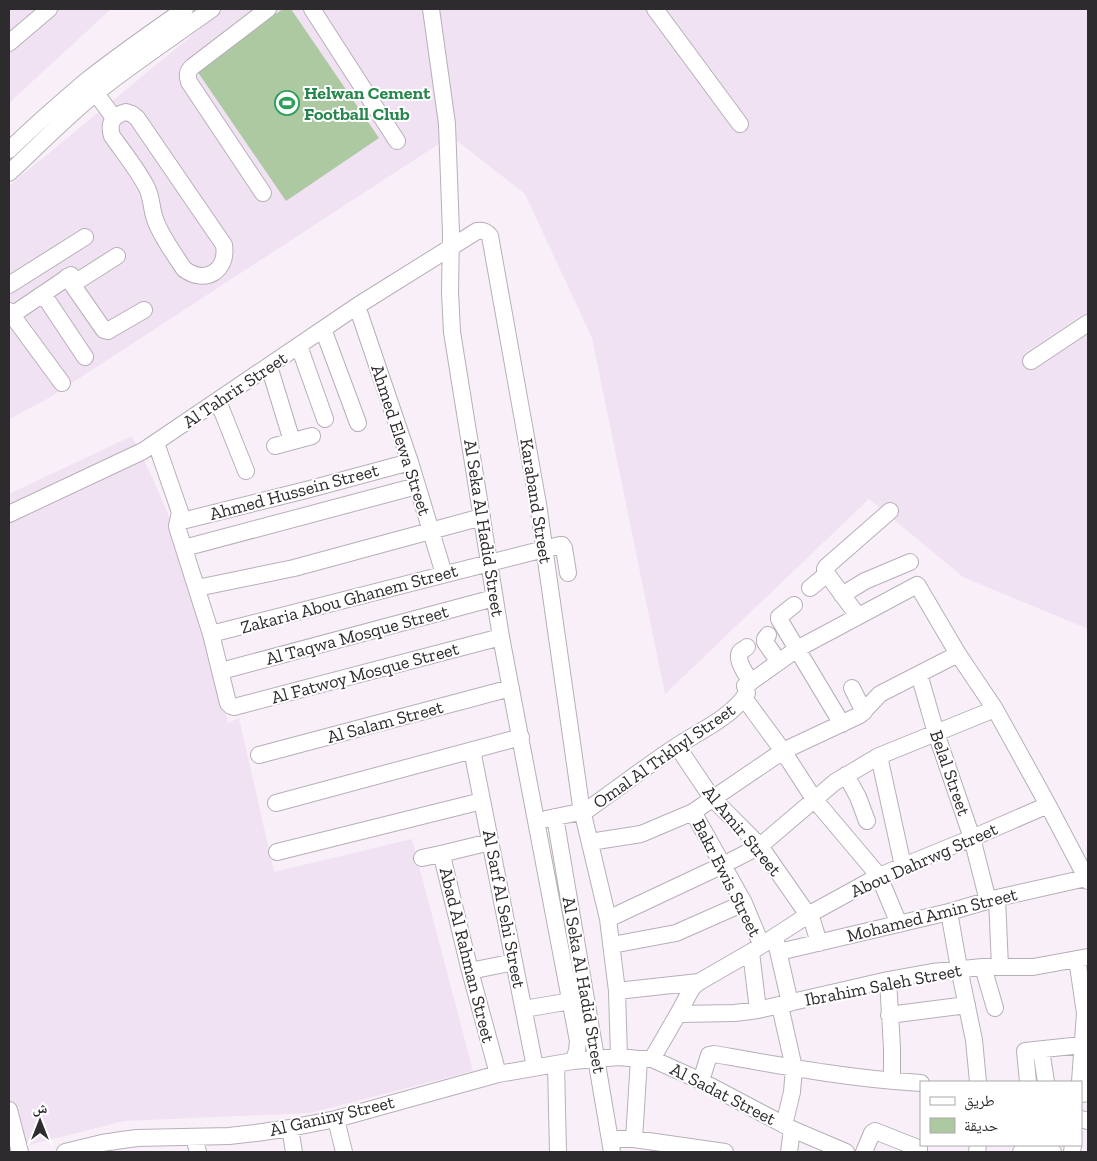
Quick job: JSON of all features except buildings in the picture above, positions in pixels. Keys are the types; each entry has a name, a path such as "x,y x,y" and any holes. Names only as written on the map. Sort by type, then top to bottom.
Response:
{"street":[{"path":"9,173 60,125 91,87 125,52 185,9"},
{"path":"9,150 49,113 91,87 126,71 212,9"},
{"path":"263,194 189,82 187,76 188,71 192,67 268,9"},
{"path":"312,9 396,141"},
{"name":"Al Seka Al Hadid Street","path":"431,9 447,124 452,332 494,598 578,1041 573,1061"},
{"path":"655,9 740,124"},
{"path":"10,40 47,10"},
{"path":"91,87 114,118"},
{"path":"126,112 137,118 224,245 224,259 217,271 211,275 197,276 184,270 155,220 148,190 112,136 110,123 114,118 126,112"},
{"name":"Karaband Street","path":"451,240 482,230 490,236 538,504 582,813"},
{"path":"9,285 85,237"},
{"name":"Al Tahrir Street","path":"9,514 128,459 156,443 451,240"},
{"path":"62,383 10,313 70,279 117,256"},
{"path":"70,279 104,330 111,330 144,310"},
{"path":"43,294 86,357"},
{"name":"Ahmed Elewa Street","path":"357,306 410,462 444,574"},
{"path":"1031,361 1088,324"},
{"path":"323,329 358,423"},
{"path":"299,346 325,419"},
{"path":"269,366 292,441"},
{"path":"218,401 246,471"},
{"path":"275,446 312,436"},
{"path":"156,443 180,512 178,530 211,634 220,671"},
{"name":"Ahmed Hussein Street","path":"178,522 410,462"},
{"path":"184,548 417,486"},
{"path":"858,616 825,571 826,567 890,511"},
{"path":"197,588 294,568 482,517"},
{"path":"544,548 563,546 568,573"},
{"name":"Zakaria Abou Ghanem Street","path":"211,634 544,548"},
{"path":"842,595 864,580 910,562"},
{"path":"810,588 827,574"},
{"path":"747,647 738,656 751,682 797,649 915,585 918,586 958,654 995,709 1048,804 1087,880"},
{"name":"Al Taqwa Mosque Street","path":"220,671 494,598"},
{"path":"794,605 779,618 842,724"},
{"path":"768,635 765,642 779,662"},
{"name":"Al Fatwoy Mosque Street","path":"220,671 228,703 234,707 501,637"},
{"path":"590,842 641,834 693,812 784,751 860,716 880,694 958,654"},
{"name":"Belal Street","path":"919,674 936,733 993,899 1000,967"},
{"name":"Omal Al Trkhyl Street","path":"582,813 677,746 722,719 744,698 747,693 745,686 751,682"},
{"name":"Al Salam Street","path":"258,755 511,688"},
{"path":"852,688 864,712"},
{"path":"744,698 784,751 814,800 879,876 899,924"},
{"path":"608,919 760,846 835,782 879,756 995,709"},
{"path":"276,803 521,737"},
{"name":"Al Amir Street","path":"677,746 712,798 760,846 813,923 819,943"},
{"name":"Al Sarf Al Sehi Street","path":"472,750 535,1067"},
{"path":"879,756 903,866"},
{"path":"846,775 867,821"},
{"path":"277,852 482,801"},
{"name":"Abou Dahrwg Street","path":"645,1059 678,1014 692,988 699,982 808,915 879,876 1048,804"},
{"name":"Bakr Ewis Street","path":"693,812 744,903 762,944"},
{"path":"537,820 582,813"},
{"name":"Al Seka Al Hadid Street","path":"582,813 608,919 612,945 617,990 619,1057"},
{"name":"Al Seka Al Hadid Street","path":"555,817 611,1145"},
{"name":"Abad Al Rahman Street","path":"490,842 445,853 442,860 498,1074"},
{"path":"422,858 445,853"},
{"name":"Mohamed Amin Street","path":"779,952 949,912 993,899 1087,880"},
{"path":"612,945 676,934 744,903"},
{"path":"949,912 974,1040 978,1081"},
{"path":"758,1010 762,944 779,952 794,1068 788,1127 790,1152"},
{"path":"1080,1081 1082,1045 1087,1012 1083,958"},
{"name":"Ibrahim Saleh Street","path":"678,1014 735,1013 758,1010 888,980 959,968 1033,967 1083,958"},
{"path":"470,971 514,962"},
{"path":"983,967 995,1008"},
{"path":"888,980 892,1081"},
{"name":"Abou Dahrwg Street","path":"617,990 699,982"},
{"path":"524,1009 571,1001"},
{"path":"889,1015 967,1004"},
{"path":"1028,1081 1020,1060 1025,1052 1082,1045"},
{"path":"1041,1050 1046,1081"},
{"path":"701,1082 708,1057 711,1054 794,1068 920,1083"},
{"name":"Al Sadat Street","path":"596,1059 619,1057 645,1059 701,1082 788,1127 846,1152"},
{"name":"Al Ganiny Street","path":"65,1152 102,1143 138,1138 156,1145 196,1144 290,1128 336,1118 498,1074 573,1061 596,1059"},
{"path":"634,1139 645,1059"},
{"path":"556,1064 558,1152"},
{"path":"9,1110 20,1152"},
{"path":"336,1118 344,1152"},
{"path":"290,1128 294,1152"},
{"path":"864,1152 872,1133 875,1131 902,1147 920,1149 918,1152"},
{"path":"611,1145 634,1139 725,1152"},
{"path":"1021,1152 1053,1152"}],"shaded area":[{"path":"9,9 111,9 9,103"},
{"path":"224,9 1088,9 1088,629 963,577 869,499 665,694 592,338 525,194 451,136 49,398 9,419 9,186"},
{"path":"132,436 153,479 199,588 228,723 239,718 274,872 412,839 473,1071 310,1113 124,1121 9,1150 9,494"}],"green space":[{"name":"Helwan Cement Football Club","path":"283,9 291,9 379,138 286,201 195,68"}],"place":[{"name":"Helwan Cement Football Club","path":"287,103"}]}
